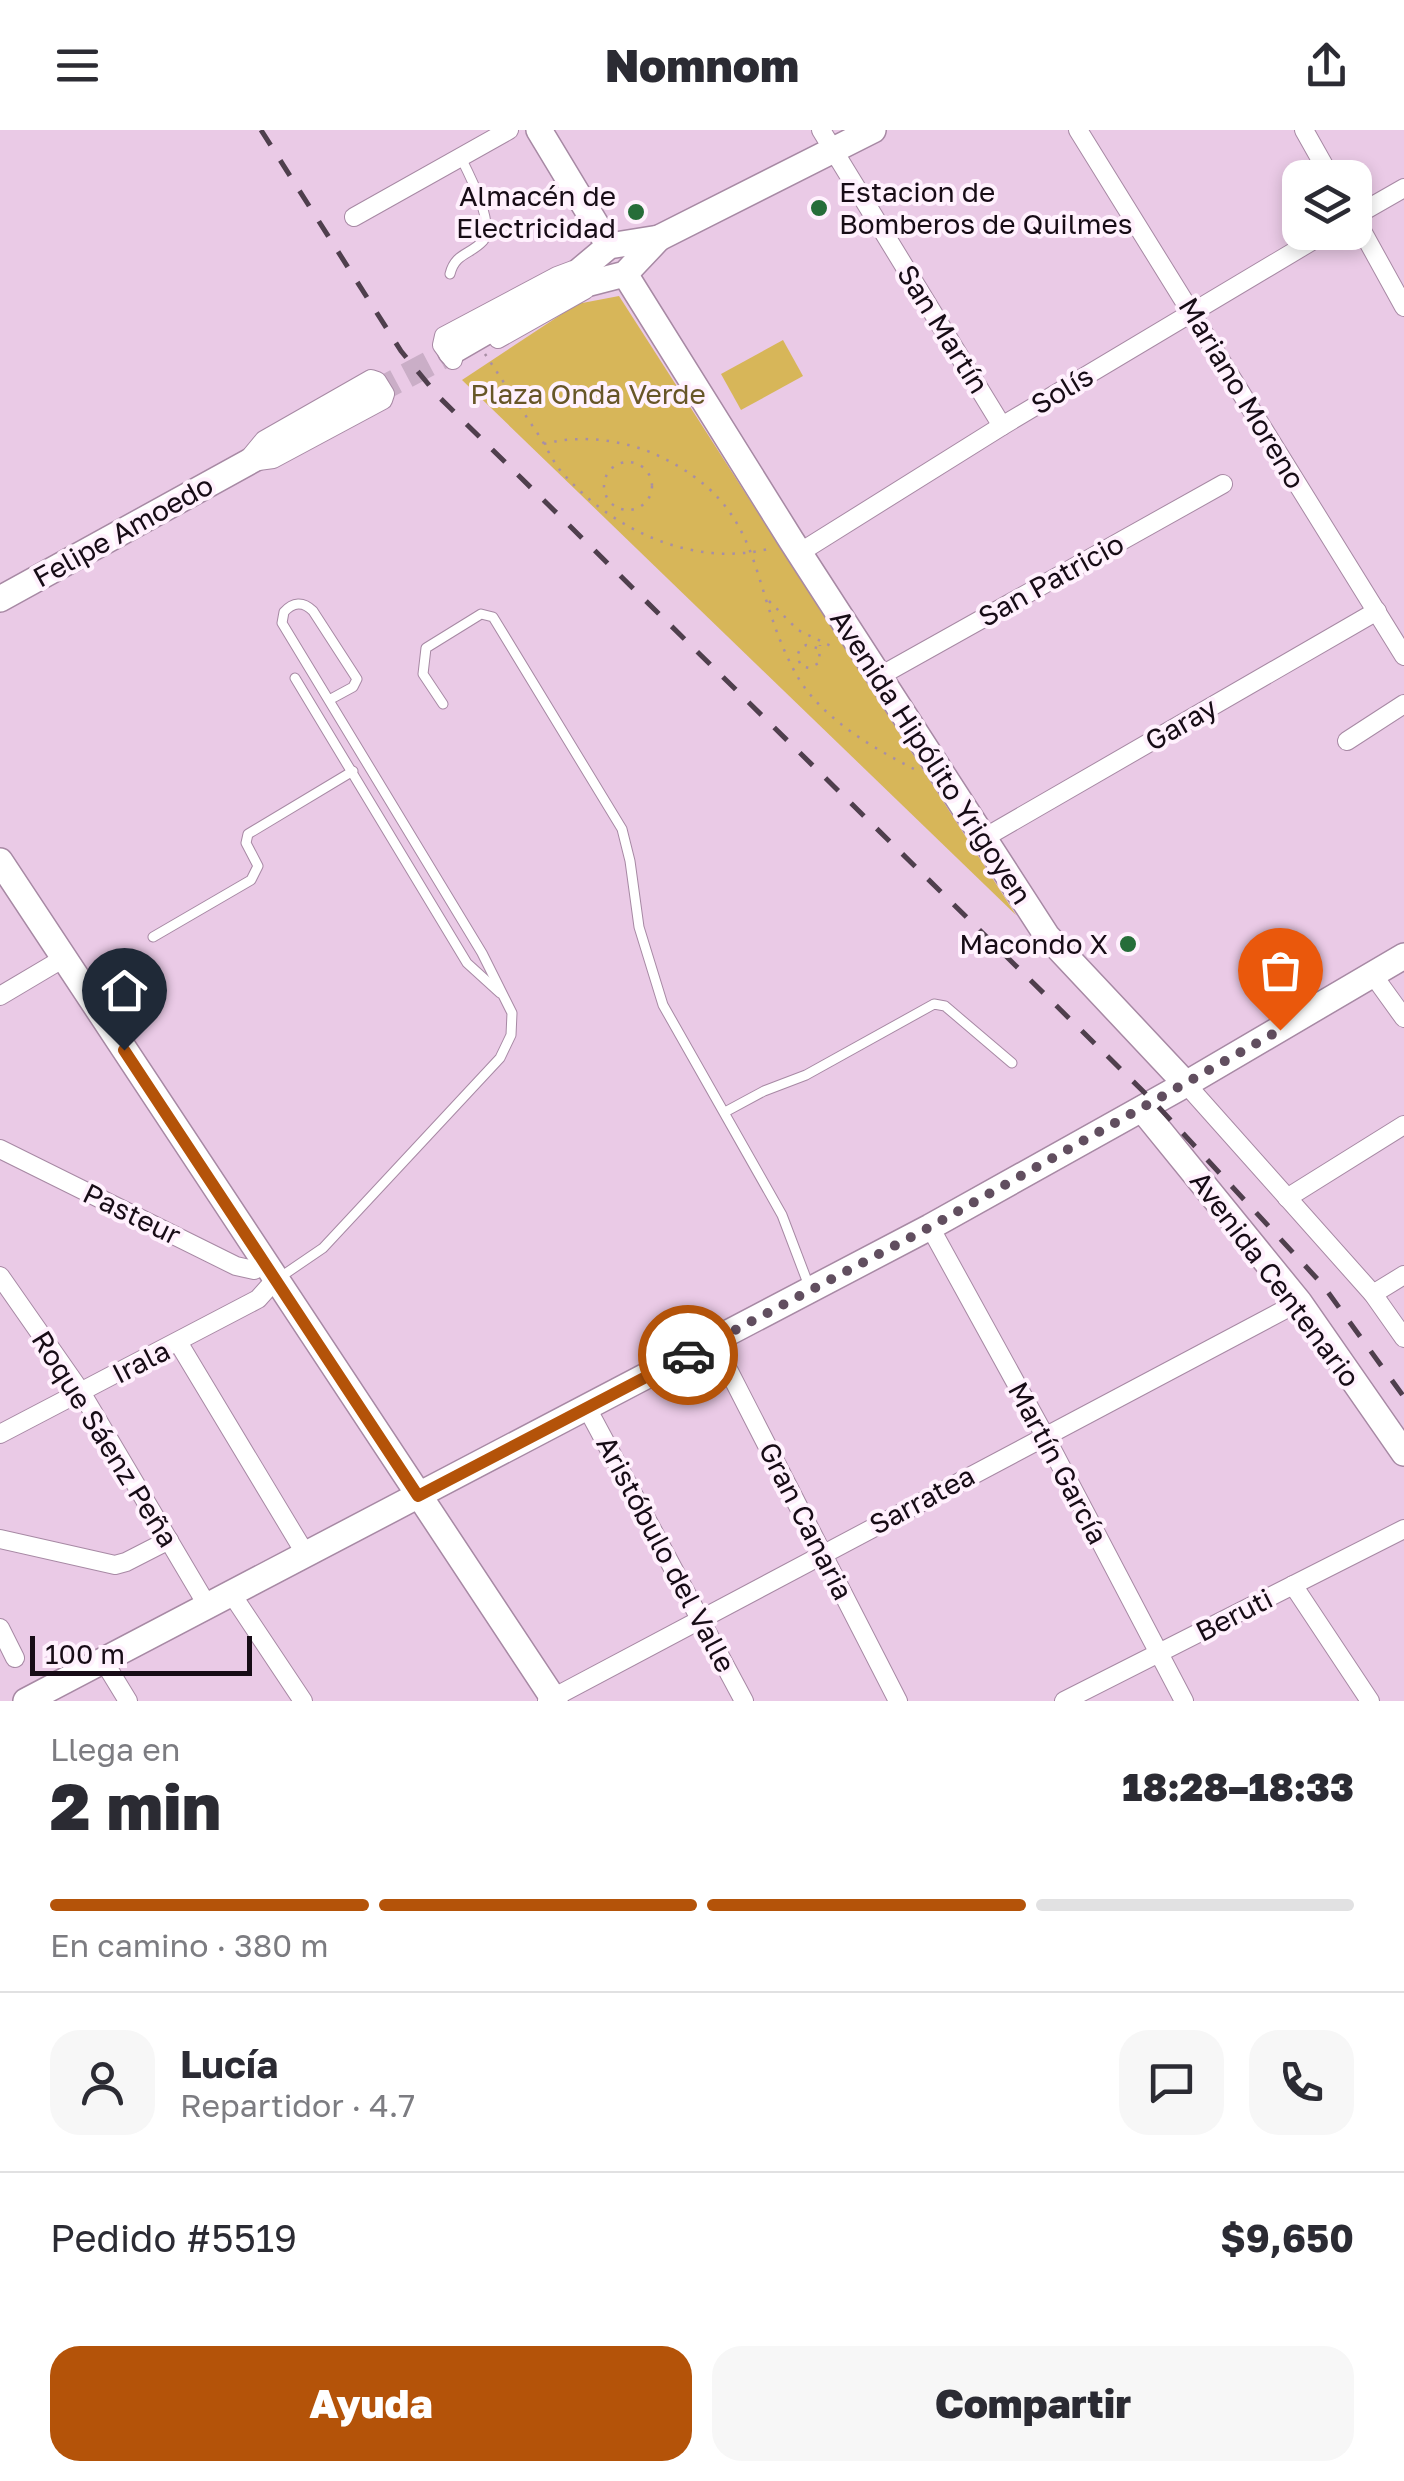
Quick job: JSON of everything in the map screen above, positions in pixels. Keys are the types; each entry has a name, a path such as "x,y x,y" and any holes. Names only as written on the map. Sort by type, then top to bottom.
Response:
{"main road":[{"path":"540,130 609,246 604,273"},
{"path":"450,352 553,294 604,273 827,140 874,130"},
{"path":"609,246 659,238"},
{"name":"Avenida Hipólito Yrigoyen","path":"604,273 795,547 1056,948 1186,1084"},
{"name":"Felipe Amoedo","path":"0,600 374,393"},
{"path":"0,861 552,1700"},
{"path":"26,1701 930,1227 1404,956"},
{"name":"Avenida Centenario","path":"1152,1103 1299,1302 1404,1453"}],"street":[{"path":"354,217 509,130"},
{"name":"Mariano Moreno","path":"1078,130 1404,656"},
{"path":"1304,130 1322,160"},
{"name":"San Martín","path":"827,140 1002,426"},
{"path":"1372,207 1404,188"},
{"path":"1372,248 1404,307"},
{"name":"Solís","path":"795,547 1298,250"},
{"path":"604,273 460,360 452,360 442,346 442,339 556,276 604,273"},
{"name":"Felipe Amoedo","path":"371,379 378,381 385,394 383,400 274,460 246,462 264,440 371,379"},
{"name":"San Patricio","path":"873,666 1223,484"},
{"name":"Garay","path":"984,838 1377,611"},
{"path":"1348,741 1404,704"},
{"path":"0,996 64,958"},
{"path":"1372,976 1404,1018"},
{"name":"Avenida Hipólito Yrigoyen","path":"1186,1084 1373,1294 1404,1338"},
{"path":"1287,1198 1404,1126"},
{"name":"Pasteur","path":"0,1149 236,1266 270,1272"},
{"name":"Martín García","path":"930,1227 1184,1701"},
{"name":"Irala","path":"0,1434 258,1298 270,1272"},
{"path":"1373,1294 1404,1275"},
{"name":"Roque Sáenz Peña","path":"0,1276 81,1392 207,1606"},
{"name":"Sarratea","path":"552,1700 700,1617 1299,1302"},
{"path":"178,1342 305,1553"},
{"name":"Gran Canaria","path":"714,1342 898,1701"},
{"name":"Aristóbulo del Valle","path":"587,1408 744,1701"},
{"name":"Beruti","path":"1064,1701 1404,1529"},
{"path":"0,1539 114,1565 169,1540"},
{"path":"1294,1584 1370,1701"},
{"path":"231,1593 303,1701"},
{"path":"0,1628 16,1658"},
{"path":"103,1660 128,1701"}],"lane":[{"path":"450,274 457,257 483,241 487,232 484,211 461,158"},
{"path":"270,1272 323,1248 500,1058 508,1046 513,1023 506,998 482,953 282,623 284,612 296,603 313,611 356,679 354,687 329,700"},
{"path":"443,704 422,674 426,648 481,614 488,614 622,829 639,927 657,990 671,1024 782,1215 810,1289"},
{"path":"295,678 468,963 506,998"},
{"path":"153,937 251,880 258,866 246,843 248,834 353,772"},
{"path":"725,1112 806,1075 934,1004 945,1006 1012,1063"}],"path":[{"path":"481,348 564,474 612,515 654,540 683,549 734,556 795,547"},
{"path":"544,444 574,440 626,443 703,480 721,500 752,554 793,666 809,692 858,736 948,784"},
{"path":"620,463 636,463 648,473 650,494 634,509 616,506 606,497 607,473 620,463"},
{"path":"612,515 616,506"},
{"path":"768,600 798,630 873,666"},
{"path":"818,648 822,643"},
{"path":"802,646 818,648 821,656 816,666 809,668 799,663 802,646"},
{"path":"793,666 799,663"}],"green space":[{"name":"Plaza Onda Verde","path":"619,296 1016,915 462,380 577,304"},
{"path":"783,340 803,376 741,410 721,374"}],"tunnel":[{"path":"374,393 451,352"}],"railway":[{"path":"261,130 401,351 438,396 1154,1102 1322,1284 1404,1397"}],"way so far":[{"path":"688,1355 930,1227 1280,1030"}],"place":[{"name":"Estacion de Bomberos de Quilmes","path":"819,208"},
{"name":"Almacén de Electricidad","path":"636,212"},
{"name":"Macondo X","path":"1128,944"}],"route":[{"path":"124,1050 418,1496 688,1355"}]}
